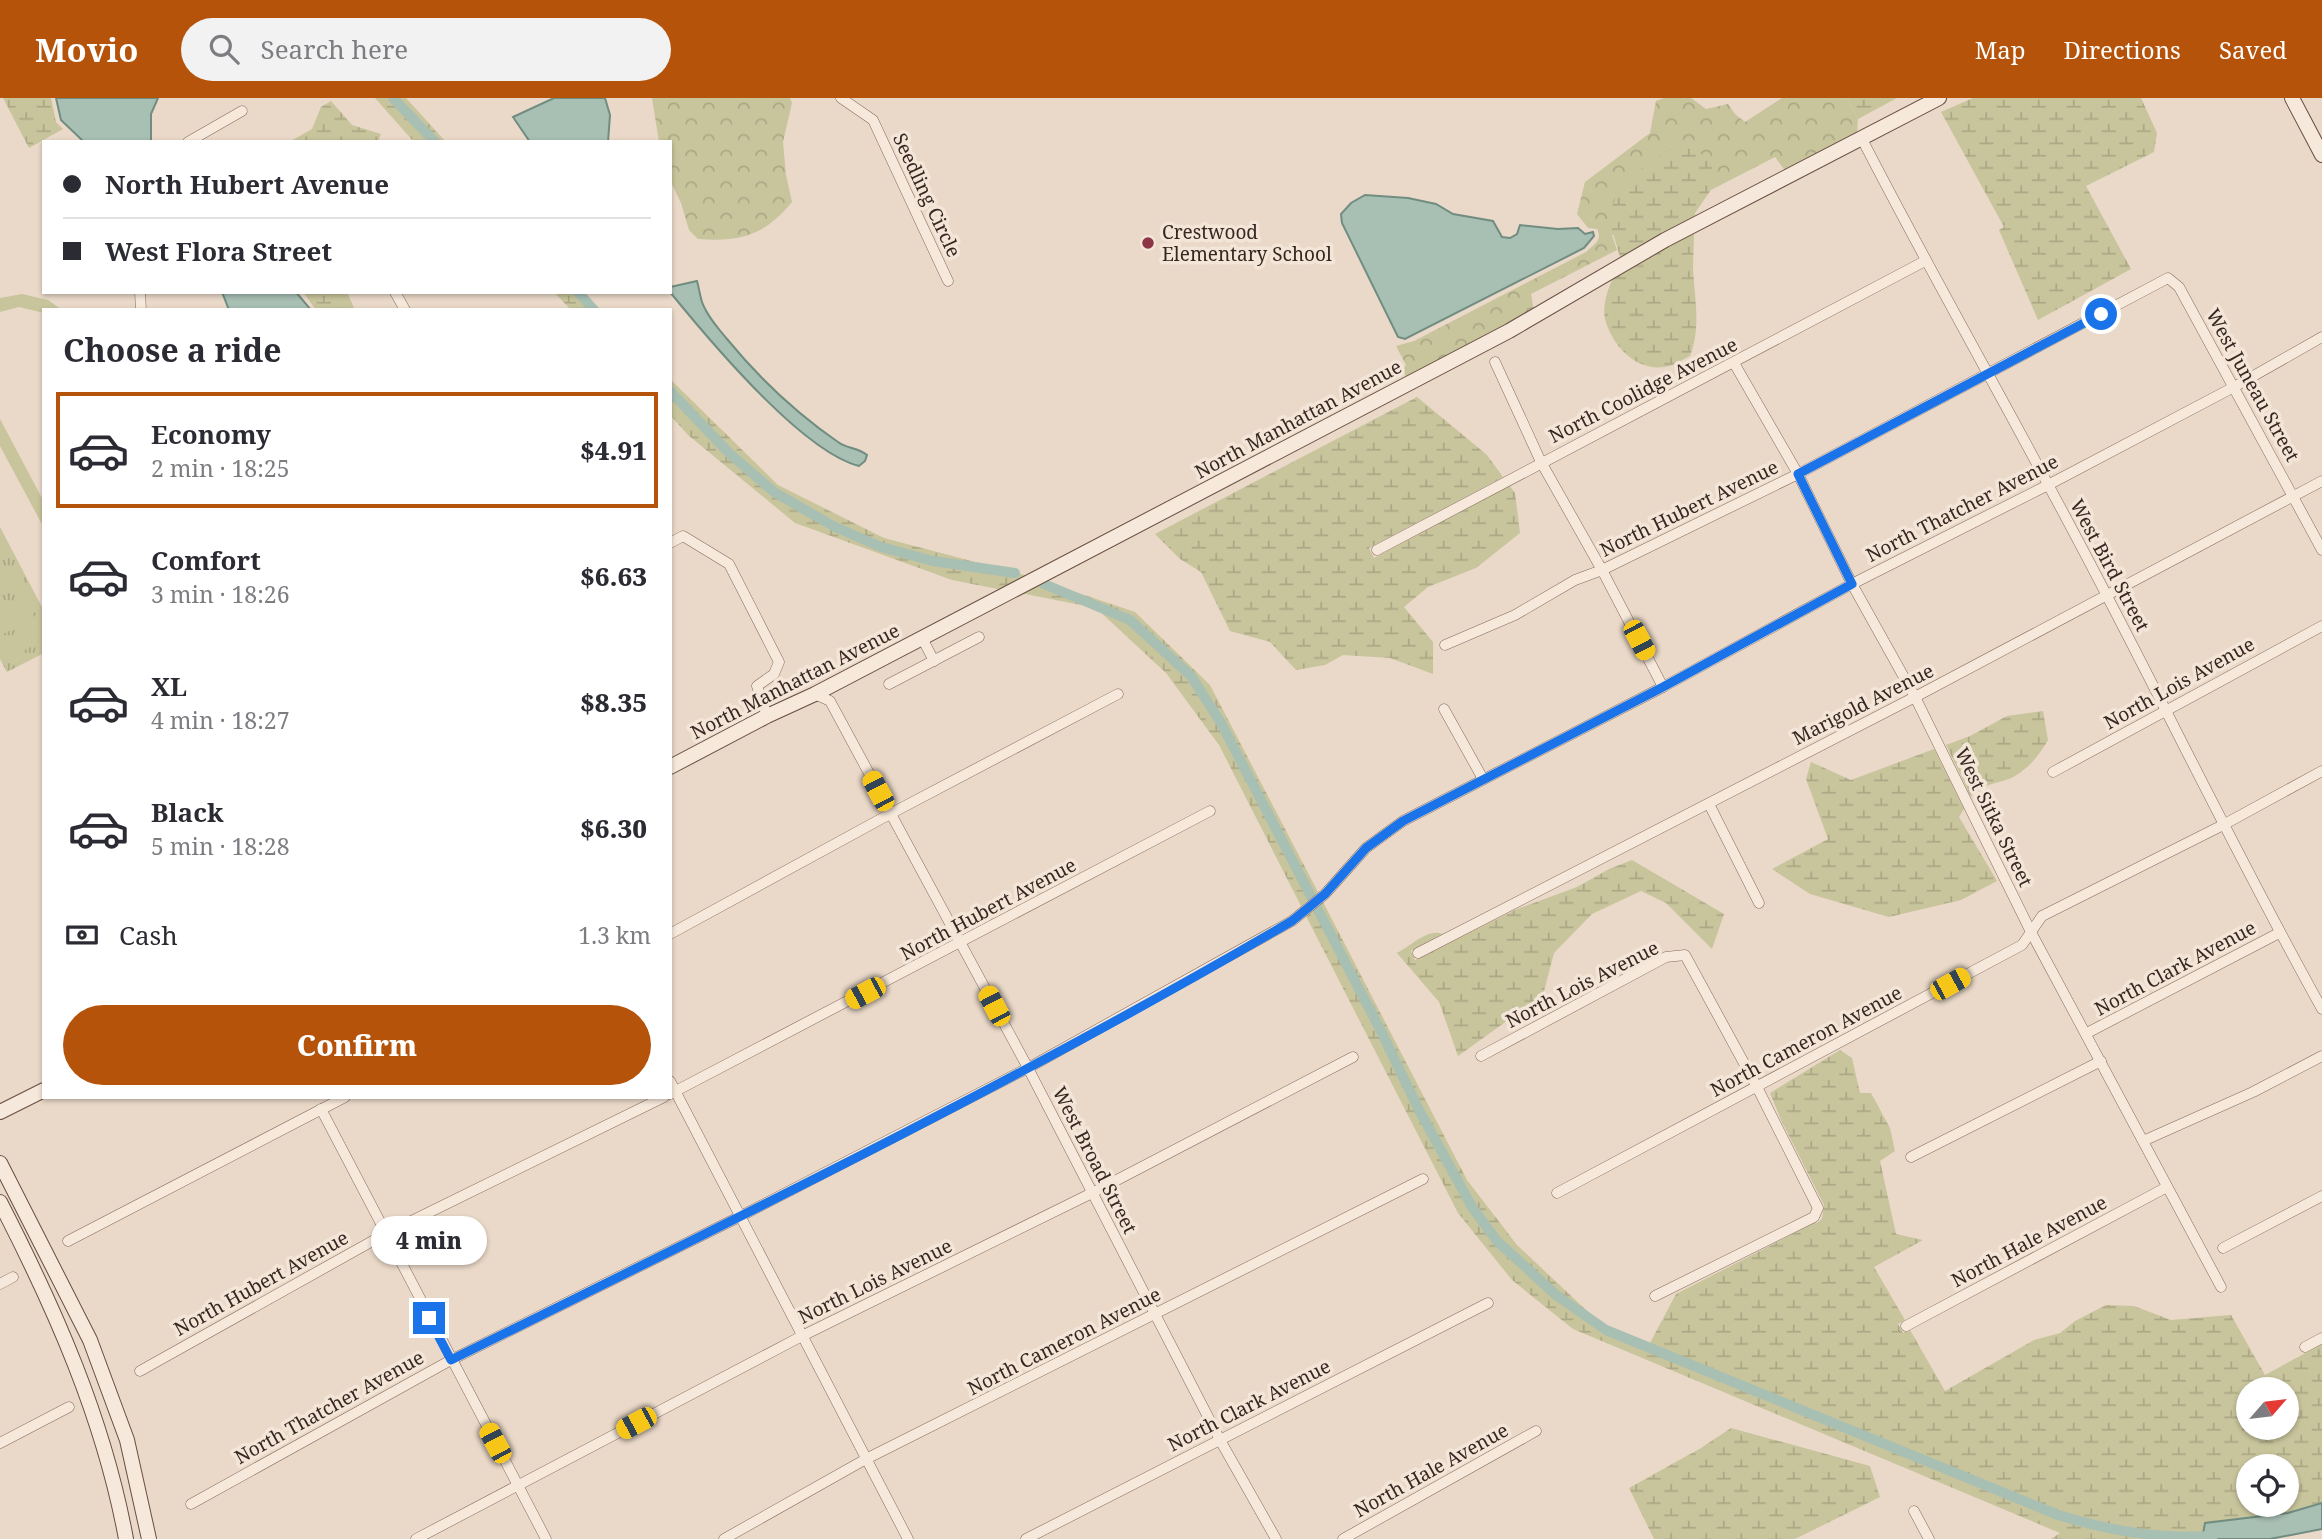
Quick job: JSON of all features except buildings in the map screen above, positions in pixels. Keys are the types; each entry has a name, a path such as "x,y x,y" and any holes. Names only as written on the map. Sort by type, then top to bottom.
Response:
{"street":[{"name":"Seedling Circle","path":"841,98 873,120 948,281"},
{"name":"North Manhattan Avenue","path":"672,766 767,716 815,695 1509,331 1665,240 1939,98"},
{"path":"2292,98 2322,155"},
{"path":"191,140 242,111"},
{"name":"West Bird Street","path":"1862,139 1925,261 1989,374 2107,596 2222,825 2322,1009"},
{"name":"North Coolidge Avenue","path":"1377,550 1925,261"},
{"name":"North Hubert Avenue","path":"1445,645 1515,615 1575,580 1602,570 1798,474 2168,278"},
{"name":"West Juneau Street","path":"2168,278 2179,287 2322,550"},
{"name":"North Thatcher Avenue","path":"191,1504 451,1360 739,1217 1028,1068 1270,934 1310,907 1366,848 1403,821 1663,687 1852,584 2048,485 2234,387 2322,337"},
{"path":"1495,362 1541,462 1602,570 1663,687"},
{"name":"West Sitka Street","path":"1734,363 1798,474 1852,584 1915,698 2032,934 2221,1287"},
{"name":"Marigold Avenue","path":"1418,953 1915,698 2295,498 2322,481"},
{"path":"672,542 683,536 729,564 779,663 774,674 757,686 767,716"},
{"name":"North Lois Avenue","path":"2053,772 2322,626"},
{"path":"889,684 979,637"},
{"path":"922,638 934,661"},
{"path":"672,933 1118,694"},
{"name":"West Broad Street","path":"815,695 830,701 1028,1068 1220,1440 1276,1539"},
{"path":"1444,709 1483,779"},
{"name":"North Cameron Avenue","path":"1557,1193 2022,944 2032,934 2042,916 2322,771"},
{"path":"1709,804 1759,903"},
{"name":"North Hubert Avenue","path":"673,1093 1210,811"},
{"name":"North Clark Avenue","path":"2087,1034 2279,933"},
{"name":"North Lois Avenue","path":"1481,1056 1666,957 1685,955 1757,1087"},
{"path":"2143,1141 2253,1093 2322,1056"},
{"name":"North Lois Avenue","path":"415,1539 802,1336 1092,1193 1353,1057"},
{"path":"1911,1157 2101,1061"},
{"path":"1655,1296 1814,1217 1818,1208 1757,1087"},
{"path":"0,1112 42,1091"},
{"path":"673,1093 908,1539"},
{"path":"68,1241 341,1099"},
{"name":"North Hubert Avenue","path":"140,1371 385,1234 660,1099"},
{"path":"321,1109 546,1539"},
{"path":"0,1163 90,1340 127,1440 149,1539"},
{"name":"North Cameron Avenue","path":"724,1539 866,1459 1423,1179"},
{"name":"North Hale Avenue","path":"1906,1326 2167,1187"},
{"path":"2223,1248 2322,1196"},
{"path":"0,1202 46,1292 68,1344 112,1473 126,1539"},
{"path":"0,1284 13,1278"},
{"name":"North Clark Avenue","path":"1026,1539 1488,1303"},
{"path":"2305,1347 2322,1338"},
{"path":"0,1443 69,1407"},
{"name":"North Hale Avenue","path":"1343,1539 1536,1431"},
{"path":"1914,1511 1928,1539"}],"green space":[{"path":"3,98 51,98 56,122 63,129 29,148"},
{"path":"375,98 406,98 444,140 412,140"},
{"path":"652,98 790,98 792,103 783,142 792,202 771,223 750,234 739,238 698,239 689,230 672,184 672,140 659,140"},
{"path":"1664,98 1691,98 1706,109 1728,104 1745,122 1782,98 1847,98 1858,119 1857,135 1786,172 1775,157 1711,190 1715,184 1612,235 1617,250 1531,294 1534,310 1406,377 1403,370 1406,365 1396,346 1414,341 1586,252 1595,244 1599,237 1597,229 1588,228 1577,214 1585,182 1650,133 1656,101"},
{"path":"1847,98 1897,98 1858,119"},
{"path":"1973,98 2141,98 2157,133 2154,152 2086,186 2131,269 2038,320 1999,230 2004,227 1941,112"},
{"path":"331,101 352,125 381,134 379,140 293,140 312,129 321,107"},
{"path":"1689,147 1710,159 1715,184 1695,213 1695,219 1621,260 1608,217 1616,196 1634,174 1669,150"},
{"path":"1694,231 1696,324 1690,356 1667,366 1644,365 1619,347 1608,329 1604,309 1610,286 1614,276"},
{"path":"22,294 48,300 59,308 42,308 42,313 19,307 0,312 0,298"},
{"path":"304,294 348,294 354,308 315,308"},
{"path":"556,294 586,294 598,308 569,308"},
{"path":"672,381 778,485 884,538 1028,576 1003,590 952,580 795,523 688,435 672,417"},
{"path":"1417,397 1487,455 1503,477 1369,548 1374,558 1509,485 1515,493 1520,533 1476,568 1428,587 1404,607 1433,642 1433,674 1390,658 1343,655 1325,665 1296,670 1270,642 1230,631 1201,572 1180,559 1155,534"},
{"path":"0,419 42,498 42,524 0,446"},
{"path":"0,527 42,607 42,654 7,672 0,659"},
{"path":"1043,581 1135,612 1210,685 1318,892 1301,906 1219,745 1166,673 1096,608 1020,593"},
{"path":"26,602 35,618 1,635 0,615"},
{"path":"38,623 42,630 42,641 13,656 5,640"},
{"path":"2043,711 2048,740 2034,760 2015,776 1985,786 1971,797 1946,745 1970,736 2007,716"},
{"path":"1934,749 1964,809 1959,817 1997,881 1961,900 1889,917 1810,894 1772,869 1828,839 1806,779 1811,762 1851,780"},
{"path":"1632,860 1724,914 1712,949 1666,903 1641,891 1592,914 1554,953 1543,995 1458,1056 1439,1002 1397,953 1431,933 1443,934 1411,951 1415,960 1517,909 1577,887"},
{"path":"1323,902 1467,1180 1517,1245 1601,1324 1650,1343 1676,1294 1822,1219 1824,1205 1770,1093 1840,1050 1852,1058 1860,1093 1871,1093 1890,1128 1895,1151 1880,1161 1896,1234 1923,1240 1874,1267 1905,1320 1898,1324 1903,1333 1910,1330 1945,1391 2034,1340 2060,1333 2075,1321 2106,1305 2134,1306 2171,1320 2231,1315 2265,1375 2322,1344 2322,1503 2299,1510 2299,1454 2236,1454 2236,1517 2255,1517 2205,1523 2202,1539 2051,1539 2060,1533 1573,1329 1512,1280 1458,1213 1306,916"},
{"path":"1731,1428 1870,1466 1880,1497 1795,1539 1654,1539 1629,1488"}],"shaded area":[{"path":"56,98 158,98 151,114 151,140 82,140 61,120"},
{"path":"554,98 605,98 610,115 608,140 529,140 513,117"},
{"path":"1365,195 1408,198 1436,204 1453,214 1493,221 1502,237 1510,238 1517,234 1520,225 1578,228 1585,234 1593,232 1594,236 1584,248 1405,339 1398,337 1342,223 1341,214 1351,203"},
{"path":"697,281 702,302 710,317 752,367 822,431 841,444 867,455 865,461 859,466 836,456 784,417 708,337 672,294 672,287"},
{"path":"223,294 298,294 309,308 228,308"},
{"path":"2322,1503 2322,1529 2270,1539 2202,1539 2205,1523 2255,1517 2299,1517 2299,1510"}],"waterway":[{"path":"393,98 433,140"},
{"path":"580,294 592,308"},
{"path":"672,393 729,453 774,492 835,527 881,547 933,561 1015,573"},
{"path":"1044,584 1130,620 1191,676 1221,723 1381,1031 1419,1110 1472,1207 1497,1241 1556,1295 1606,1330 2058,1515 2134,1533 2213,1536"}],"place":[{"name":"Crestwood Elementary School","path":"1148,243"}],"route":[{"path":"429,1318 451,1360 739,1217 1028,1068 1292,921 1325,894 1366,848 1403,821 1663,687 1852,584 1798,474 2101,314"}]}
